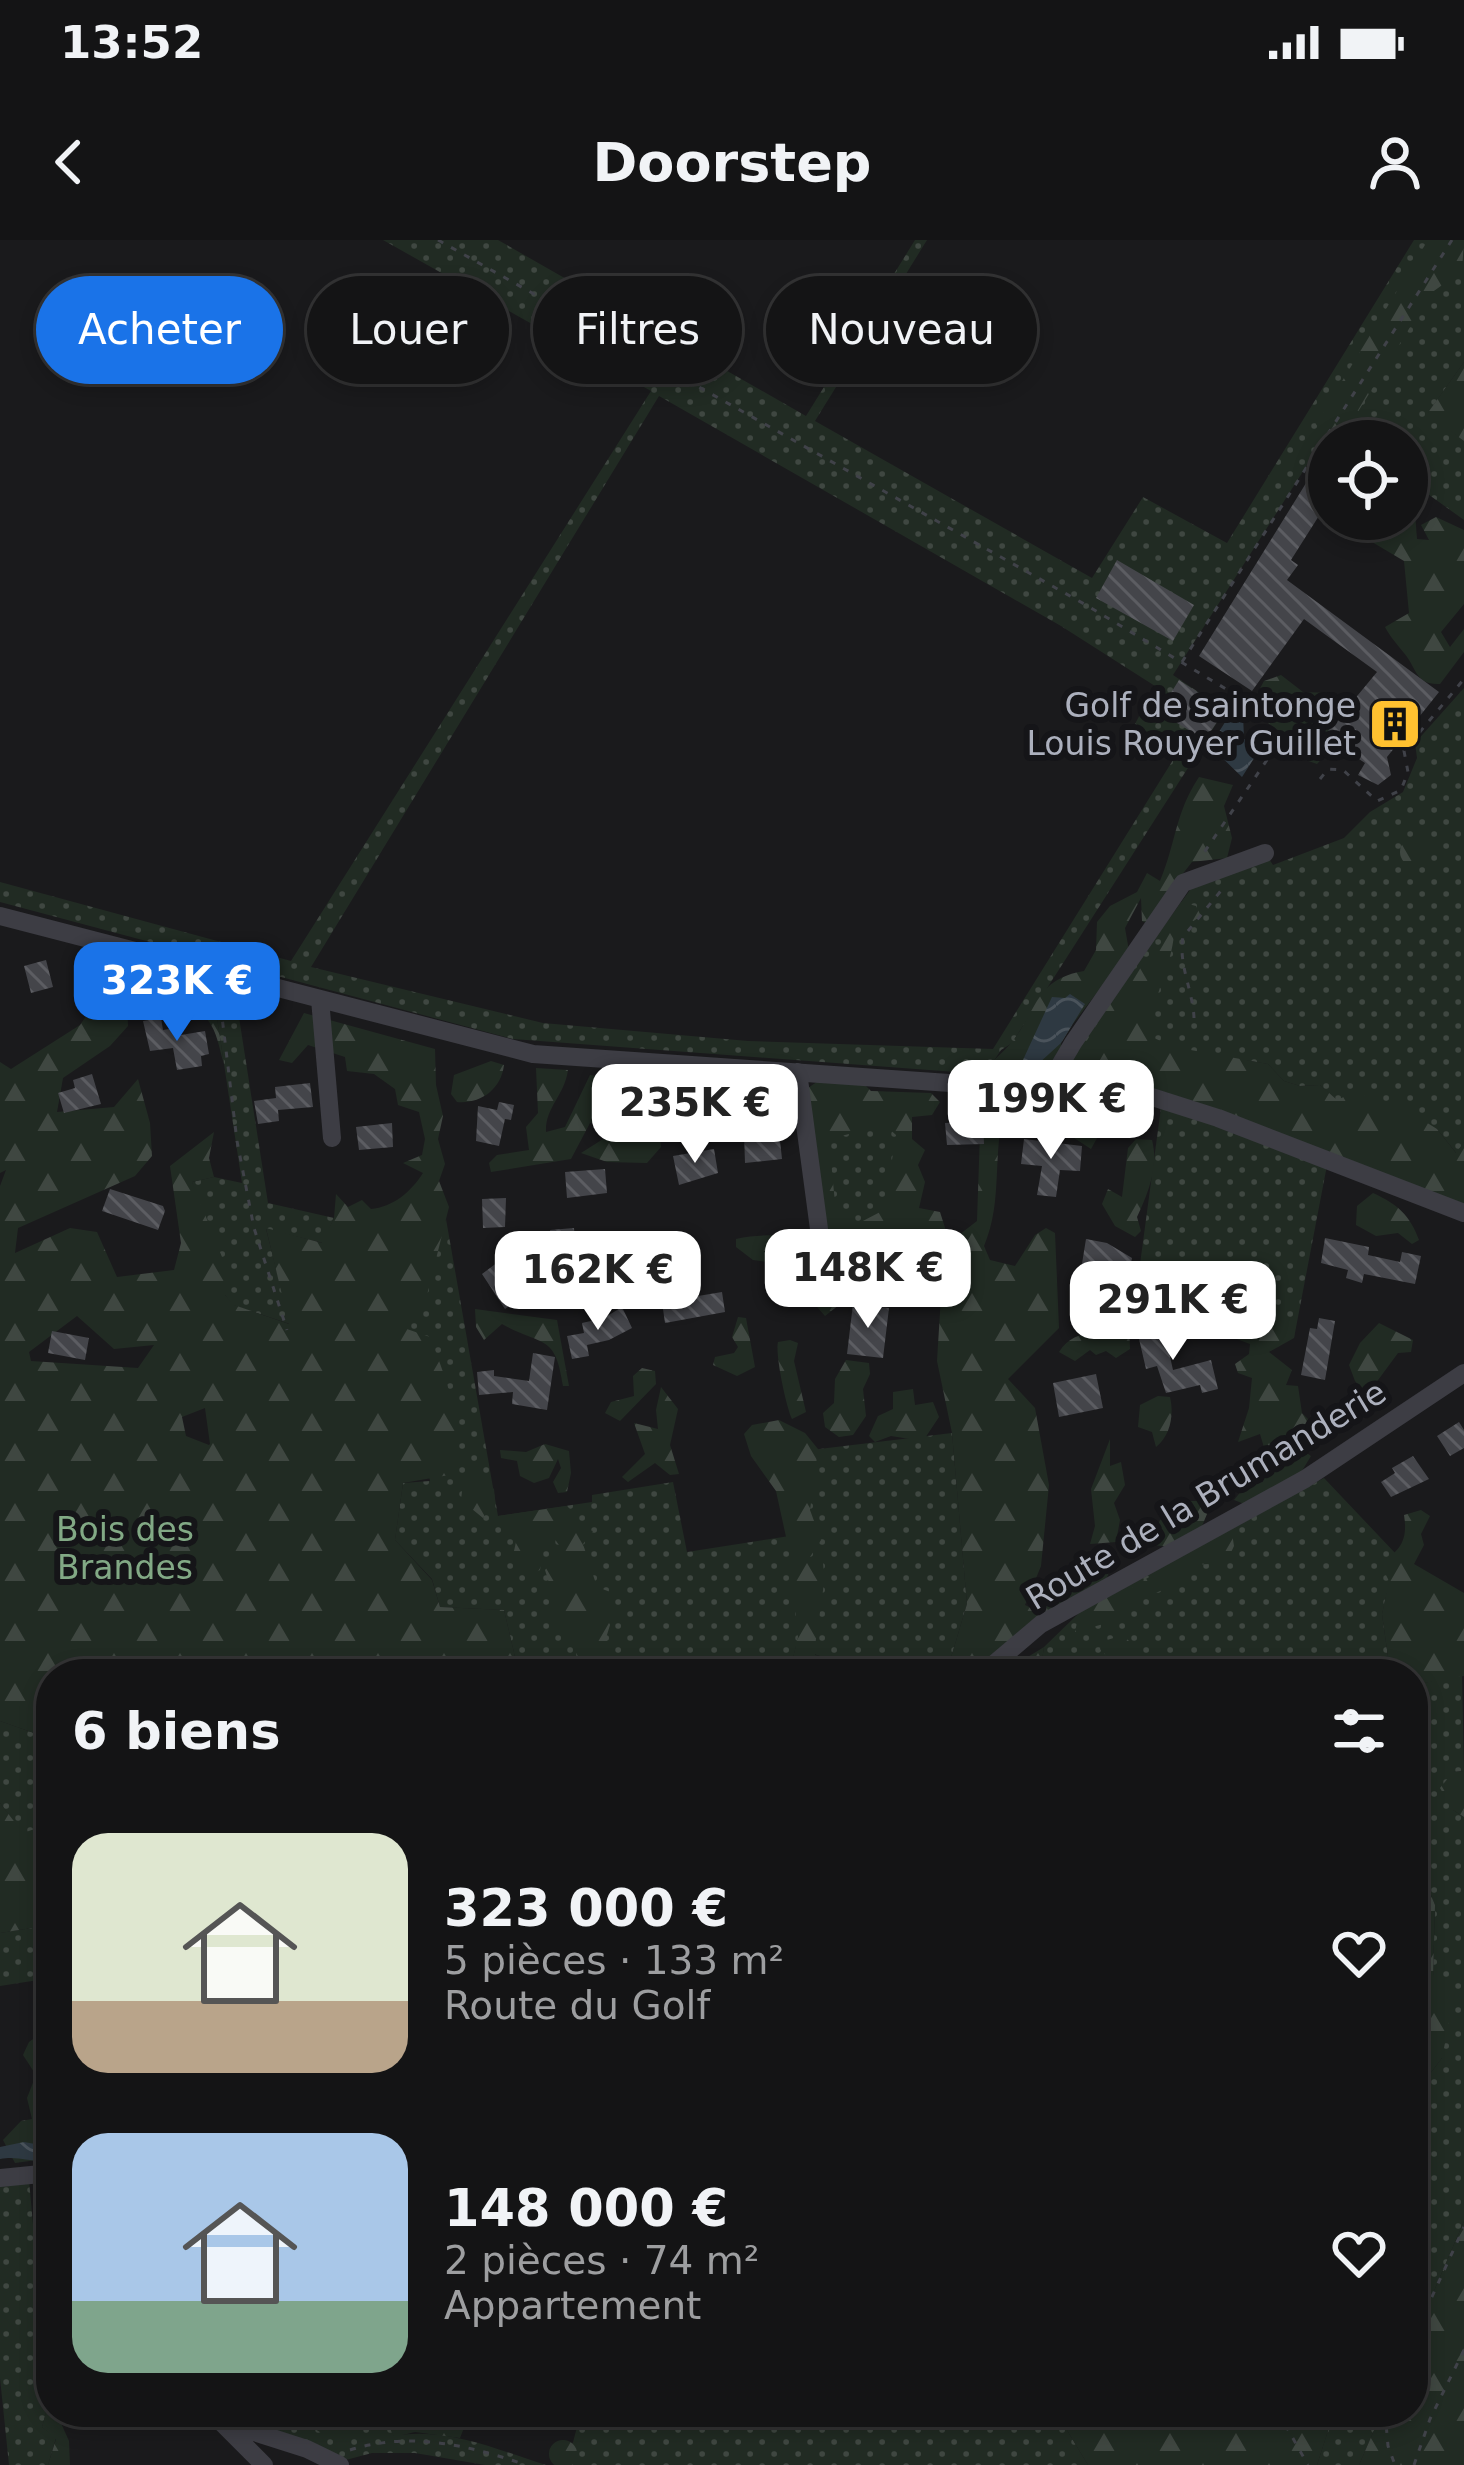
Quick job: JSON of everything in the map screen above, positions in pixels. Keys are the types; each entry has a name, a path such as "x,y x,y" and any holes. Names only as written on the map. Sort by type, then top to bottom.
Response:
{"street":[{"path":"1046,1089 1183,884 1265,853"},
{"path":"0,916 533,1054 1152,1097 1464,1213"},
{"path":"320,999 332,1138"},
{"path":"798,1072 821,1244"},
{"name":"Route de la Brumanderie","path":"1000,1659 1041,1624 1304,1479 1464,1373"},
{"path":"0,2178 36,2174"},
{"path":"224,2427 255,2461"},
{"path":"242,2427 336,2462"}],"path":[{"path":"438,240 1271,716 1275,732 1269,757 1183,884"},
{"path":"1182,662 1452,240"},
{"path":"1320,779 1328,769 1343,770 1378,801 1400,790 1408,772 1404,752 1464,679"},
{"path":"1194,1018 1183,937 1215,902 1234,863"},
{"path":"217,973 236,1141 254,1228 287,1330"},
{"path":"1428,2305 1464,2227"},
{"path":"1428,2425 1464,2350"},
{"path":"1286,2427 1308,2465"},
{"path":"1386,2427 1395,2465"},
{"path":"1414,2465 1427,2427"},
{"path":"336,2462 355,2448 424,2439 480,2449 526,2465"}],"green space":[{"path":"383,240 498,240 561,276 533,276 533,325 509,311 509,276 447,276"},
{"path":"915,240 927,240 905,276 893,276"},
{"path":"1414,240 1464,240 1464,362 1428,413 1464,441 1464,520 1428,494 1428,420 1308,420 1308,464 1173,675 1225,710 1012,1043 989,1068 996,1075 513,1039 0,902 0,882 291,961 651,391 639,384 742,384 742,379 806,416 826,384 838,384 815,421 1092,578 1143,497 1227,543","holes":["659,396 1061,626 1155,686 1135,724 1178,752 993,1049 748,1041 543,1023 311,967"]},
{"path":"1428,240 1464,240 1462,271 1431,293 1353,420 1318,420"},
{"path":"1464,362 1464,441 1427,414"},
{"path":"1436,517 1464,530 1464,604 1441,632 1450,647 1464,629 1464,652 1440,684 1421,679 1385,627 1409,613 1404,561 1369,540 1429,540 1428,521"},
{"path":"1281,675 1303,692 1331,693 1344,706 1330,728 1329,751 1317,764 1300,758 1292,740 1268,723 1257,694 1264,681"},
{"path":"1464,688 1464,1142 1457,1154 1437,1129 1382,1107 1337,1101 1320,1085 1284,1081 1268,1064 1244,1060 1152,1097 1069,1080 1067,1068 1111,998 1193,886 1265,853 1273,865 1344,838 1370,812 1403,792 1417,758 1415,743"},
{"path":"1199,777 1233,785 1224,806 1232,838 1227,858 1192,862 1149,925 1142,921 1141,898 1125,928 1129,951 1072,1025 1061,1043 1062,1059 1035,1077 996,1075 988,1067 1015,1038 1041,995 1057,980 1084,971 1096,950 1097,922 1110,906 1137,892 1147,873 1160,881 1185,803"},
{"path":"1414,838 1424,842 1428,852 1424,862 1414,866 1404,862 1400,852 1404,842"},
{"path":"1181,902 1196,906 1201,916 1174,934 1154,1011 1154,1038 1174,1047 1268,1064 1284,1081 1320,1085 1337,1100 1357,1091 1382,1106 1400,1106 1437,1129 1456,1153 1464,1142 1464,1213 1293,1144 1123,1096 1079,1075 1072,1065 1113,998 1132,982 1164,940"},
{"path":"157,979 193,984 205,996 213,991 224,1064 211,1025 162,986"},
{"name":"Bois des Brandes","path":"121,989 128,1026 110,1046 63,1078 57,1112 114,1107 138,1079 150,1123 152,1156 135,1176 18,1228 15,1253 70,1228 97,1232 117,1277 174,1270 181,1243 170,1166 214,1132 209,1158 214,1177 192,1182 230,1277 225,1295 234,1305 289,1324 266,1228 322,1243 334,1218 336,1194 348,1207 362,1200 371,1209 394,1202 413,1186 423,1173 403,1163 422,1155 425,1139 419,1112 398,1105 395,1089 374,1074 347,1071 345,1057 308,1045 292,1063 279,1060 304,1013 435,1049 443,1116 438,1139 445,1164 439,1181 449,1207 424,1307 404,1328 430,1337 453,1404 457,1456 455,1474 403,1483 395,1540 432,1580 440,1607 504,1610 515,1659 36,1659 36,1734 0,1721 0,1186 6,1170 0,1173 0,1062 11,1069 80,1025 102,993","holes":["77,1316 114,1349 154,1345 138,1368 31,1361 29,1352","205,1408 210,1444 186,1436 182,1417"]},
{"path":"213,991 236,998 268,1203 334,1218 323,1243 266,1229 290,1324 233,1305 225,1295 192,1182 214,1177 242,1183"},
{"path":"491,1061 504,1065 494,1088 481,1098 457,1102 451,1094 454,1075"},
{"path":"536,1068 568,1070 546,1132 565,1127 590,1075 632,1082 648,1095 658,1079 701,1081 720,1091 753,1078 768,1081 783,1094 778,1106 720,1134 658,1117 661,1147 647,1163 607,1162 581,1153 611,1134 609,1119 590,1123 571,1159 491,1172 489,1163 497,1155 529,1150 526,1127 538,1113"},
{"path":"821,1079 862,1082 871,1091 931,1093 940,1102 932,1115 912,1117 912,1139 925,1150 918,1165 925,1182 919,1208 940,1212 947,1234 955,1238 977,1221 980,1133 954,1113 964,1092 995,1093 1006,1105 994,1211 984,1246 990,1260 1015,1266 1035,1235 1046,1228 1055,1233 1059,1328 1008,1379 1035,1408 1049,1485 1041,1566 1025,1605 1031,1608 1100,1569 1110,1570 1106,1580 1009,1659 951,1659 967,1604 952,1433 937,1361 942,1280 896,1271 858,1290 825,1316 803,1291 808,1268 753,1260 736,1247 736,1239 828,1229 793,1116 808,1088","holes":["885,1125 896,1135 884,1210 859,1223 836,1214 829,1139"]},
{"path":"808,1088 906,1093 901,1232 829,1236"},
{"path":"1071,1100 1089,1100 1102,1129 1091,1149 1065,1132 1063,1110"},
{"path":"1162,1100 1328,1160 1294,1338 1134,1309"},
{"path":"1136,1139 1152,1140 1154,1160 1137,1217 1141,1231 1135,1237 1115,1226 1102,1204 1108,1189 1122,1197 1128,1148"},
{"path":"1373,1193 1402,1211 1419,1240 1412,1244 1398,1233 1376,1236 1356,1225 1357,1206"},
{"path":"446,1219 498,1516 592,1502 592,1495 673,1482 687,1552 796,1535 778,1454 952,1433 967,1604 951,1659 828,1659 796,1646 793,1659 515,1659 504,1610 440,1607 432,1579 395,1540 403,1483 430,1481 403,1328"},
{"path":"1158,1302 1189,1310 1217,1306 1263,1321 1287,1321 1295,1328 1294,1338 1269,1352 1292,1370 1286,1385 1298,1386 1302,1413 1308,1419 1294,1444 1311,1456 1300,1474 1247,1505 1234,1500 1247,1484 1263,1482 1266,1454 1260,1434 1238,1442 1252,1378 1238,1373 1235,1364 1249,1354 1250,1344 1218,1332 1136,1319 1134,1310"},
{"path":"475,1309 557,1320 569,1386 563,1386 556,1357 545,1344 502,1324 484,1340 476,1327"},
{"path":"738,1317 746,1318 755,1367 737,1376 713,1365 715,1357 734,1353 738,1347 732,1337"},
{"path":"1379,1323 1413,1340 1411,1352 1398,1353 1367,1395 1349,1365 1360,1343"},
{"path":"1129,1324 1130,1349 1116,1358 1106,1351 1096,1355 1090,1350 1075,1361 1059,1352 1083,1334"},
{"path":"778,1342 798,1343 794,1361 806,1412 792,1419 777,1348"},
{"path":"846,1360 869,1363 870,1374 863,1389 866,1416 853,1435 839,1437 825,1427 823,1413 834,1403 835,1379"},
{"path":"642,1368 655,1371 656,1384 620,1421 605,1413 611,1402 634,1396 633,1376"},
{"path":"661,1387 678,1409 670,1445 679,1474 670,1475 655,1463 628,1482 622,1477 645,1454 634,1423 658,1429"},
{"path":"913,1389 915,1405 933,1402 939,1417 923,1441 891,1436 875,1442 869,1436 878,1416 893,1409 893,1392"},
{"path":"1158,1396 1170,1397 1172,1410 1168,1430 1156,1447 1152,1432 1138,1427 1140,1405"},
{"path":"779,1420 805,1433 818,1449 810,1510 821,1540 810,1557 823,1563 824,1575 815,1655 834,1659 793,1659 798,1637 790,1555 776,1491 751,1456 744,1434 752,1425"},
{"path":"1110,1439 1110,1466 1121,1462 1125,1485 1114,1503 1120,1520 1116,1542 1090,1544 1095,1526 1091,1489"},
{"path":"545,1444 569,1451 567,1492 558,1493 553,1482 561,1468 558,1459 549,1478 534,1483 520,1476 517,1461 501,1458 500,1450 526,1452"},
{"path":"475,1473 494,1489 495,1499 483,1518 461,1500 463,1483"},
{"path":"1324,1478 1396,1554 1382,1614 1391,1659 1042,1659 1044,1647 1079,1613"},
{"path":"1188,1501 1200,1501 1207,1514 1202,1526 1170,1547 1153,1545 1160,1520"},
{"path":"567,1506 574,1513 575,1527 593,1531 583,1544 597,1587 613,1593 614,1612 606,1638 615,1659 577,1659 574,1643 546,1610 553,1596 545,1570 563,1551 552,1535 545,1538 540,1570 526,1578 512,1560 518,1533 498,1516"},
{"path":"1421,1510 1430,1516 1414,1564 1464,1593 1464,1676 1428,1682 1428,1659 1388,1657 1382,1614 1389,1581 1380,1563 1401,1544 1404,1515"},
{"path":"1231,1527 1234,1546 1226,1563 1192,1565 1170,1587 1124,1606 1107,1623 1075,1632 1079,1613 1110,1593 1123,1593"},
{"path":"1123,1635 1134,1646 1131,1659 1109,1659 1100,1649 1104,1641"},
{"path":"1044,1647 1042,1659 1024,1659"},
{"path":"1271,1651 1280,1659 1257,1659"},
{"path":"1462,1674 1464,1771 1453,1772 1453,1810 1464,1817 1464,2221 1428,2305 1428,2076 1442,2058 1433,1978 1435,1905 1428,1888 1428,1682"},
{"path":"0,1721 36,1734 36,1829 23,1834 0,1803"},
{"path":"1464,1771 1464,1817 1453,1810 1440,1788 1453,1772"},
{"path":"0,1803 23,1833 36,1828 36,1927 0,1933"},
{"path":"1428,1888 1435,1905 1433,1978 1455,1992 1442,2058 1428,2076"},
{"path":"36,1927 36,1980 0,1986 0,1933"},
{"path":"36,2037 36,2075 23,2055"},
{"path":"36,2075 36,2160 15,2163 3,2140 21,2121 32,2119 27,2098"},
{"path":"29,2180 36,2258 36,2427 56,2438 48,2465 9,2465 0,2378 0,2186"},
{"path":"1464,2221 1464,2465 1359,2465 1375,2427 1428,2427 1428,2305"},
{"path":"42,2427 63,2427 70,2465 48,2465 56,2439"},
{"path":"258,2427 390,2427 394,2436 452,2437 546,2465 485,2465 415,2453 372,2453 342,2461"},
{"path":"312,2427 347,2427 346,2433 333,2440"},
{"path":"389,2427 464,2427 460,2438 415,2432 394,2437"},
{"path":"577,2427 1065,2427 1088,2465 567,2465"},
{"path":"1065,2427 1329,2427 1317,2465 1088,2465"},
{"path":"1329,2427 1375,2427 1359,2465 1317,2465"},
{"path":"558,2441 568,2441 576,2449 570,2466 556,2466 550,2459 550,2449"}],"water":[{"path":"1234,708 1243,714 1244,739 1260,749 1242,777 1210,746"},
{"path":"1070,994 1085,1004 1061,1043 1038,1064 1023,1060 1052,997"},
{"path":"35,2144 36,2161 0,2159 0,2147"}],"building":[{"path":"1308,480 1308,533 1291,560 1298,565 1287,580 1439,692 1387,757 1391,775 1378,785 1358,775 1365,763 1324,736 1377,672 1304,619 1252,691 1199,656"},
{"path":"1117,560 1194,605 1173,641 1096,598"},
{"path":"1179,680 1225,710 1205,740 1159,712"},
{"path":"46,960 53,987 31,993 24,966"},
{"path":"161,1018 163,1030 180,1027 181,1035 205,1031 209,1054 201,1056 202,1066 177,1070 173,1048 150,1051 143,1021"},
{"path":"92,1074 101,1104 64,1113 58,1093 75,1088 73,1080"},
{"path":"310,1083 313,1107 278,1110 279,1121 258,1124 254,1101 276,1098 275,1087"},
{"path":"499,1102 514,1105 511,1120 505,1119 499,1146 476,1141 478,1106 497,1110"},
{"path":"983,1121 984,1144 947,1145 945,1123"},
{"path":"392,1123 393,1147 359,1150 356,1127"},
{"path":"779,1131 782,1159 745,1163 744,1134"},
{"path":"1024,1139 1082,1146 1080,1171 1060,1170 1056,1197 1037,1195 1042,1166 1021,1164"},
{"path":"714,1149 718,1173 679,1185 673,1156"},
{"path":"605,1169 607,1193 567,1198 565,1172"},
{"path":"110,1189 163,1206 158,1230 102,1211"},
{"path":"506,1198 505,1227 483,1228 482,1199"},
{"path":"574,1228 575,1242 552,1244 550,1230"},
{"path":"1325,1238 1369,1247 1368,1255 1400,1262 1402,1252 1421,1256 1415,1284 1364,1274 1362,1283 1346,1278 1348,1270 1321,1263"},
{"path":"1086,1239 1107,1243 1132,1258 1128,1282 1080,1276"},
{"path":"502,1259 515,1276 545,1270 552,1305 519,1308 515,1302 505,1309 482,1274"},
{"path":"722,1292 725,1312 665,1323 662,1302"},
{"path":"853,1304 889,1308 883,1358 847,1354"},
{"path":"622,1307 632,1328 587,1345 589,1356 572,1359 567,1336 584,1333 582,1323"},
{"path":"1319,1318 1335,1321 1325,1380 1301,1375 1310,1328 1317,1329"},
{"path":"1157,1321 1173,1370 1211,1360 1218,1389 1202,1393 1200,1385 1166,1393 1157,1366 1146,1369 1136,1326"},
{"path":"52,1331 89,1338 85,1360 48,1353"},
{"path":"533,1353 555,1357 547,1410 512,1404 513,1392 479,1395 477,1372 494,1370 494,1376 529,1381"},
{"path":"1096,1374 1103,1408 1059,1417 1053,1383"},
{"path":"1459,1422 1464,1448 1450,1456 1437,1436"},
{"path":"1413,1456 1429,1479 1391,1497 1381,1482 1395,1473 1392,1468"}],"place":[{"name":"Golf de saintonge Louis Rouyer Guillet","path":"1395,724"}]}
